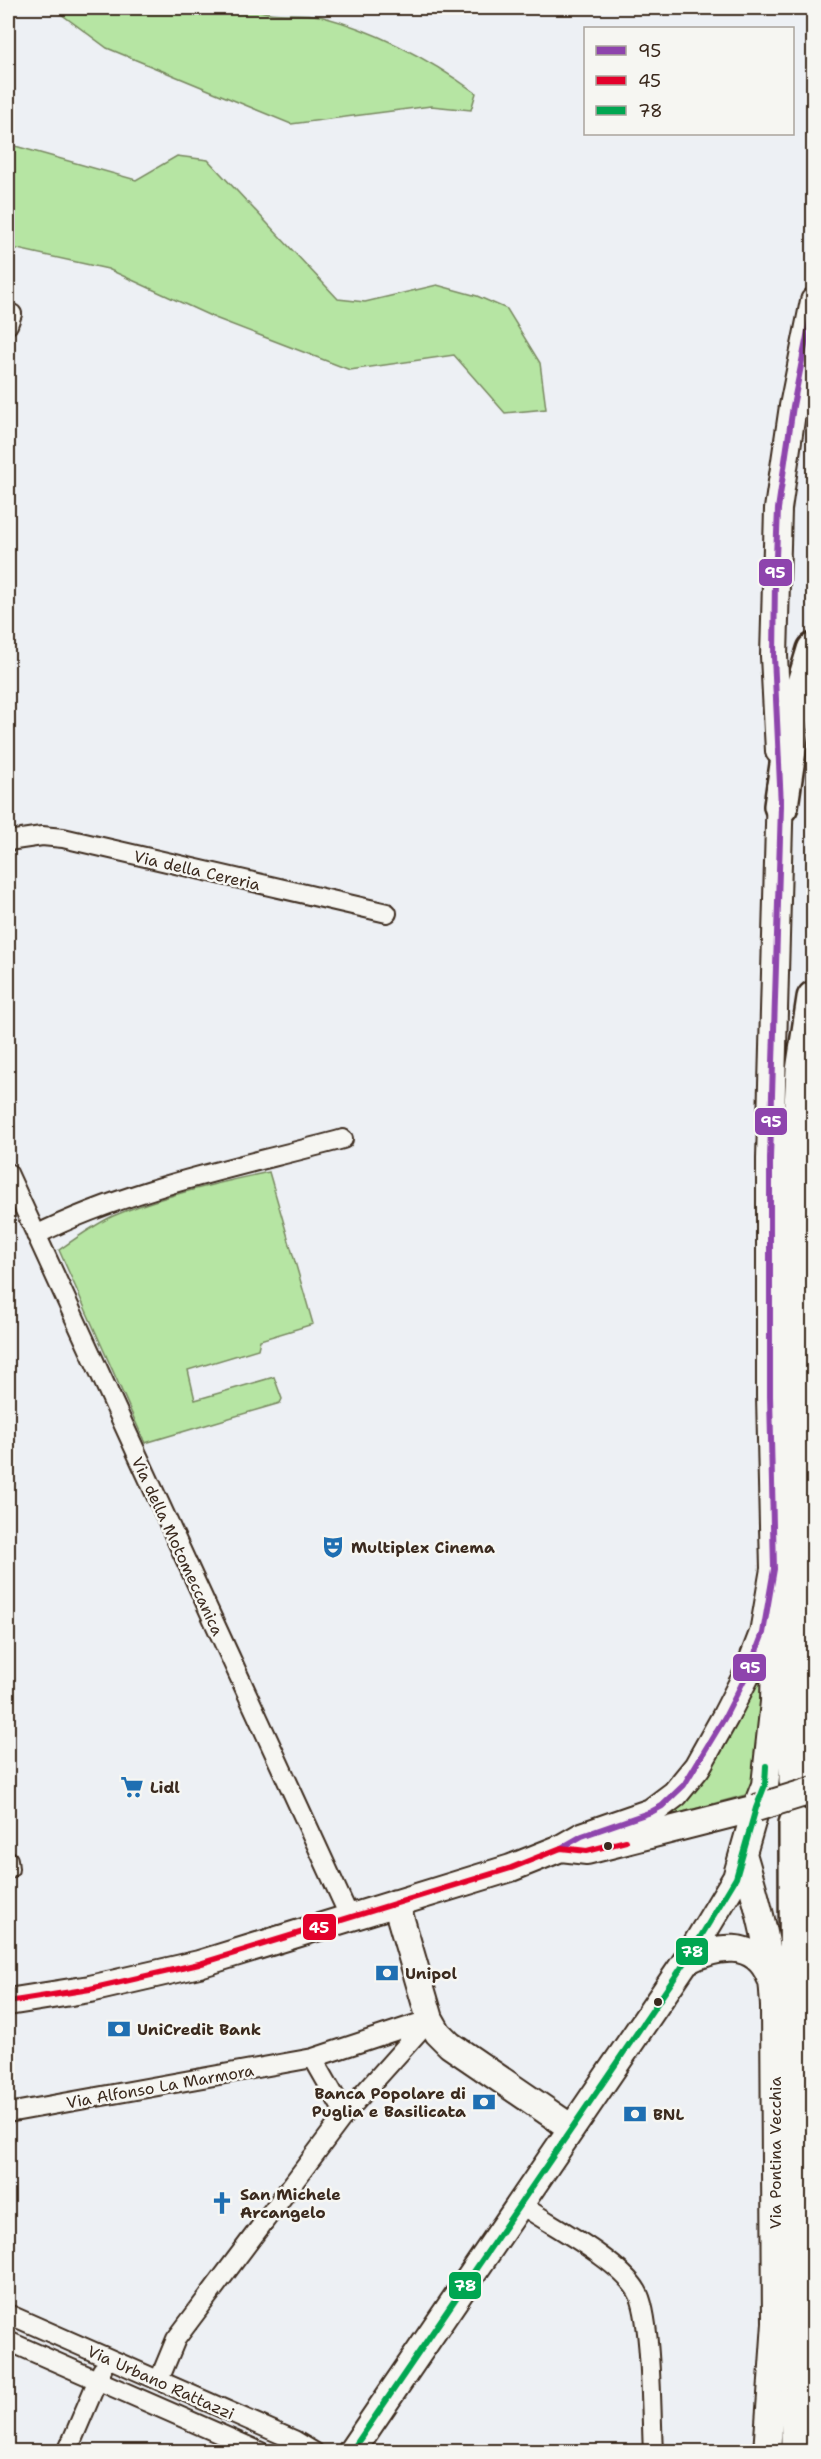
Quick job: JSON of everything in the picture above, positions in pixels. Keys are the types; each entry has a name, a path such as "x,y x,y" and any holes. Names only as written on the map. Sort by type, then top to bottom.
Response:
{"highway":[{"path":"781,806 794,716 813,650"},
{"path":"805,1785 794,1248 803,1071 813,998"},
{"path":"796,1824 798,2451"},
{"path":"787,2451 799,2367"}],"street":[{"path":"351,2451 570,2127 686,1961 726,1897 744,1857 756,1808 765,1785 774,1702 777,1624 770,1396 770,1159 781,806 774,656 778,508 793,406 813,302"},
{"name":"Via della Cereria","path":"8,841 42,836 63,838 387,913"},
{"path":"36,1235 84,1212 128,1197 343,1139"},
{"name":"Via della Motomeccanica","path":"8,1173 350,1918"},
{"path":"12,1998 90,1989 199,1964 511,1868 561,1848 582,1836 662,1806 684,1785 725,1717 755,1656 763,1633 774,1569"},
{"path":"561,1848 587,1851 756,1808 805,1785"},
{"name":"Via Pontina Vecchia","path":"744,1857 760,1918 773,1989 776,2322 766,2451"},
{"path":"396,1904 430,2019 446,2042 570,2127"},
{"path":"686,1961 716,1950 747,1952 765,1965 773,1989"},
{"path":"159,2380 176,2339 345,2114 430,2019"},
{"name":"Via Alfonso La Marmora","path":"8,2114 313,2058 430,2019"},
{"path":"313,2058 345,2114"},
{"path":"519,2204 607,2261 628,2280 638,2293 645,2323 652,2451"},
{"name":"Via Urbano Rattazzi","path":"8,2314 294,2440 314,2451"},
{"name":"Via Urbano Rattazzi","path":"8,2341 261,2451"},
{"path":"67,2451 107,2358"}],"green space":[{"path":"53,8 252,8 277,14 320,16 341,22 401,47 476,93 471,110 431,106 291,124 107,48"},
{"path":"8,144 136,180 177,156 208,160 338,299 365,302 437,285 477,296 507,309 540,363 546,409 505,413 454,355 350,370 215,318 108,269 8,247"},
{"path":"269,1172 313,1324 260,1340 258,1349 188,1370 195,1400 274,1377 282,1399 280,1403 145,1443 59,1250 99,1223 131,1209 231,1180"},
{"path":"770,1644 761,1754 749,1794 661,1818"}],"transit line":[{"name":"95","path":"561,1848 582,1836 651,1812 662,1806 684,1785 725,1717 748,1672 763,1633 774,1569 770,1396 770,1159 781,806 774,656 775,581 778,509 793,406 814,301"},
{"name":"78","path":"351,2452 686,1961 736,1878 765,1785 766,1766"},
{"name":"45","path":"8,2002 90,1989 199,1964 511,1868 561,1848 587,1851 626,1841"}],"place":[{"name":"Multiplex Cinema","path":"333,1547"},
{"name":"Lidl","path":"132,1787"},
{"name":"Unipol","path":"387,1973"},
{"name":"UniCredit Bank","path":"119,2029"},
{"name":"Banca Popolare di Puglia e Basilicata","path":"484,2102"},
{"name":"BNL","path":"635,2114"},
{"name":"San Michele Arcangelo","path":"222,2203"}]}
